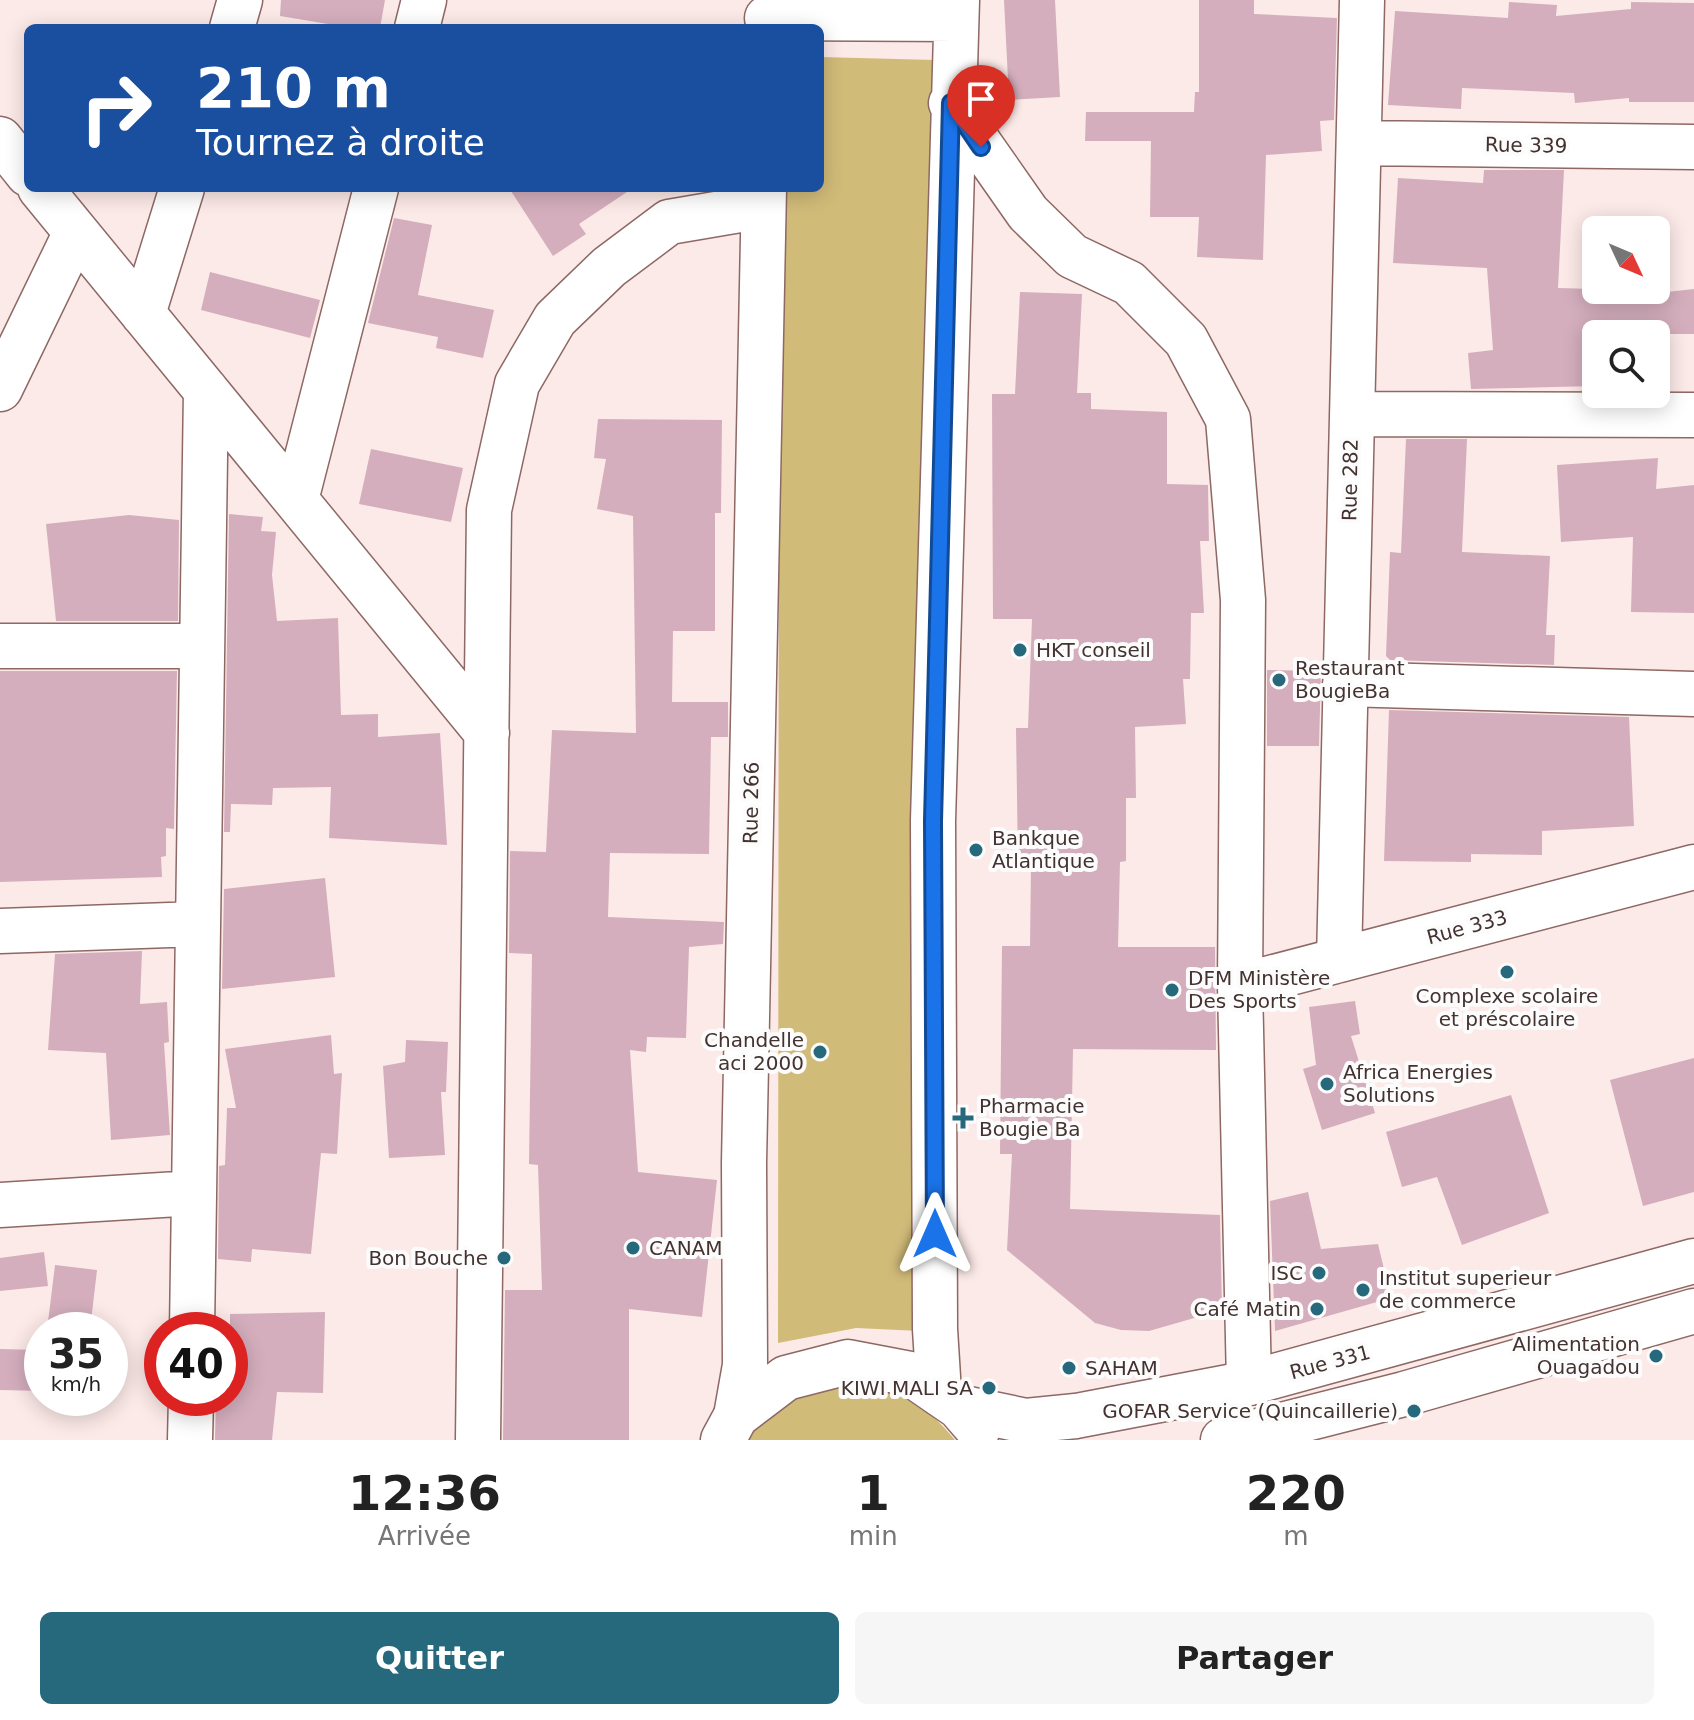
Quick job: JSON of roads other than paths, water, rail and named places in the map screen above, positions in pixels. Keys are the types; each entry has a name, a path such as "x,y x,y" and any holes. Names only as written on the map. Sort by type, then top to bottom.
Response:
{"street":[{"path":"233,24 240,0"},
{"path":"418,24 424,0"},
{"name":"Rue 282","path":"1339,960 1362,0"},
{"path":"768,15 956,10 933,821 935,1329 949,1400"},
{"path":"951,103 1028,213 1072,256 1129,283 1186,340 1228,419 1243,600 1240,986 1249,1383"},
{"path":"0,139 24,169"},
{"name":"Rue 339","path":"1359,143 1694,147"},
{"path":"43,192 487,733"},
{"path":"143,314 181,192"},
{"path":"296,500 375,192"},
{"path":"478,1440 489,510 517,384 555,319 609,267 669,222 764,197"},
{"name":"Rue 266","path":"729,1428 745,1365 744,1147 764,197"},
{"path":"0,389 76,232"},
{"path":"192,1312 206,390"},
{"path":"1352,414 1694,415"},
{"path":"0,646 202,646"},
{"path":"1345,684 1694,694"},
{"name":"Rue 333","path":"1240,986 1694,867"},
{"path":"0,931 198,924"},
{"path":"0,1205 194,1193"},
{"name":"Rue 331","path":"949,1400 1026,1421 1076,1416 1249,1383 1694,1261"},
{"path":"1223,1440 1404,1394 1694,1311"},
{"path":"729,1428 786,1378 848,1362 911,1374 949,1400 987,1440"},
{"path":"190,1440 191,1416"}],"place":[{"name":"HKT conseil","path":"1020,650"},
{"name":"Restaurant BougieBa","path":"1279,680"},
{"name":"Bankque Atlantique","path":"976,850"},
{"name":"Complexe scolaire et préscolaire","path":"1507,972"},
{"name":"DFM Ministère Des Sports","path":"1172,990"},
{"name":"Chandelle aci 2000","path":"820,1052"},
{"name":"Africa Energies Solutions","path":"1327,1084"},
{"name":"Pharmacie Bougie Ba","path":"963,1118"},
{"name":"CANAM","path":"633,1248"},
{"name":"Bon Bouche","path":"504,1258"},
{"name":"ISC","path":"1319,1273"},
{"name":"Institut superieur de commerce","path":"1363,1290"},
{"name":"Café Matin","path":"1317,1309"},
{"name":"Alimentation Ouagadou","path":"1656,1356"},
{"name":"SAHAM","path":"1069,1368"},
{"name":"KIWI MALI SA","path":"989,1388"},
{"name":"GOFAR Service (Quincaillerie)","path":"1414,1411"}]}
